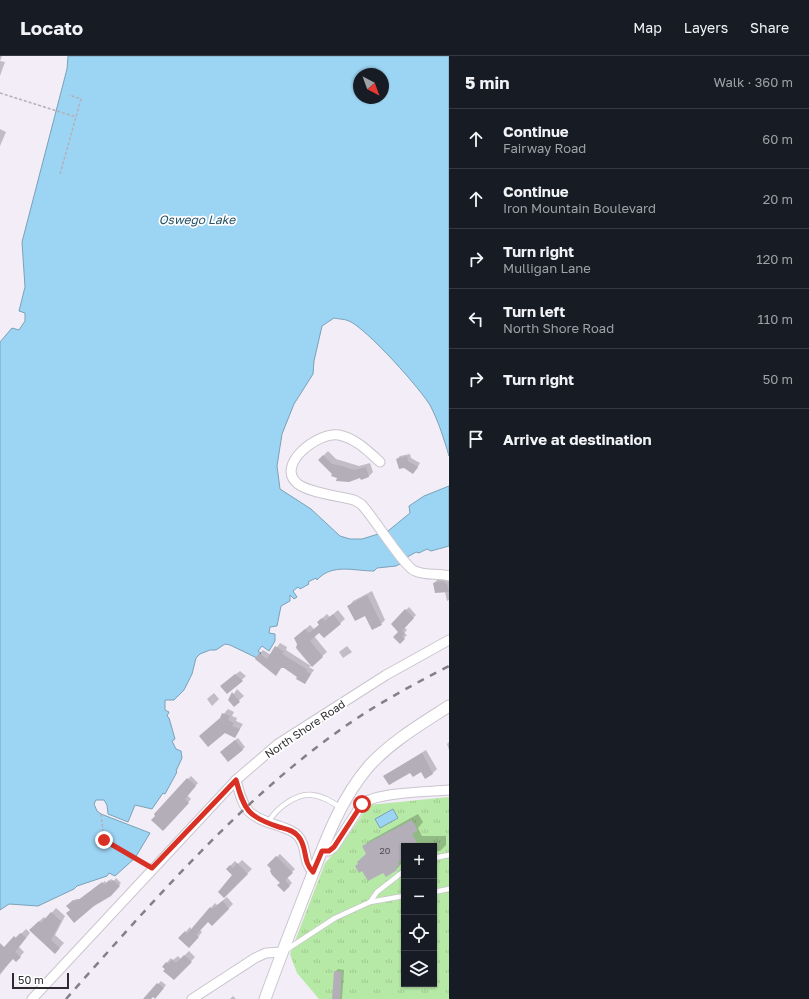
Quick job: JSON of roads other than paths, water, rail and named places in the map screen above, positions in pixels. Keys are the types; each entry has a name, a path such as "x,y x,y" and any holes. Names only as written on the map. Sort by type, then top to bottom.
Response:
{"street":[{"path":"380,462 365,448 349,438 338,435 327,435 317,439 299,453 292,465 292,470 296,482 306,488 354,500 361,504 406,562 415,571 449,576"},
{"name":"North Shore Road","path":"32,999 152,868 236,780 278,744 386,675 449,640"},
{"path":"265,999 313,872 341,808 359,778 378,758 400,739 449,706"},
{"path":"236,780 245,808 256,818 289,830 297,835 303,845 306,863 313,872"},
{"path":"322,851 329,851 334,847 362,804 368,799 449,790"},
{"path":"192,999 255,958 266,953 283,952"}],"lane":[{"path":"268,823 276,812 282,807 299,797 311,794 328,799 341,808"},
{"path":"437,857 449,855"},
{"path":"370,902 377,892 401,873"},
{"path":"437,891 449,889"},
{"path":"283,952 335,918 370,902 401,897"}],"water":[{"name":"Oswego Lake","path":"68,56 449,56 449,456 434,413 417,387 368,335 347,320 334,318 322,326 314,361 313,374 294,404 282,434 277,466 280,489 311,509 340,536 350,539 362,539 388,531 410,513 409,506 424,496 449,486 449,546 431,551 427,549 419,553 416,552 396,566 377,568 374,571 344,569 329,571 317,580 316,578 308,582 309,584 300,589 298,587 293,591 297,597 294,599 290,595 290,601 281,606 277,626 270,627 269,633 275,634 275,641 269,651 262,646 258,651 261,653 257,658 225,644 216,650 210,650 200,654 196,658 192,674 184,690 174,700 165,700 165,710 169,712 167,716 169,718 175,739 172,741 176,749 181,751 182,758 176,771 177,772 165,794 163,793 152,809 135,805 128,822 108,814 107,805 104,800 96,800 94,804 97,811 101,814 150,833 135,858 115,876 109,873 107,876 77,886 74,889 38,906 9,904 0,910 0,342 12,328 19,330 25,321 25,313 19,311 25,287 22,242 67,69"},
{"path":"393,809 398,818 380,828 375,819"}],"railway":[{"path":"66,999 134,922 206,846 283,774 323,742 365,713 449,666"}]}
